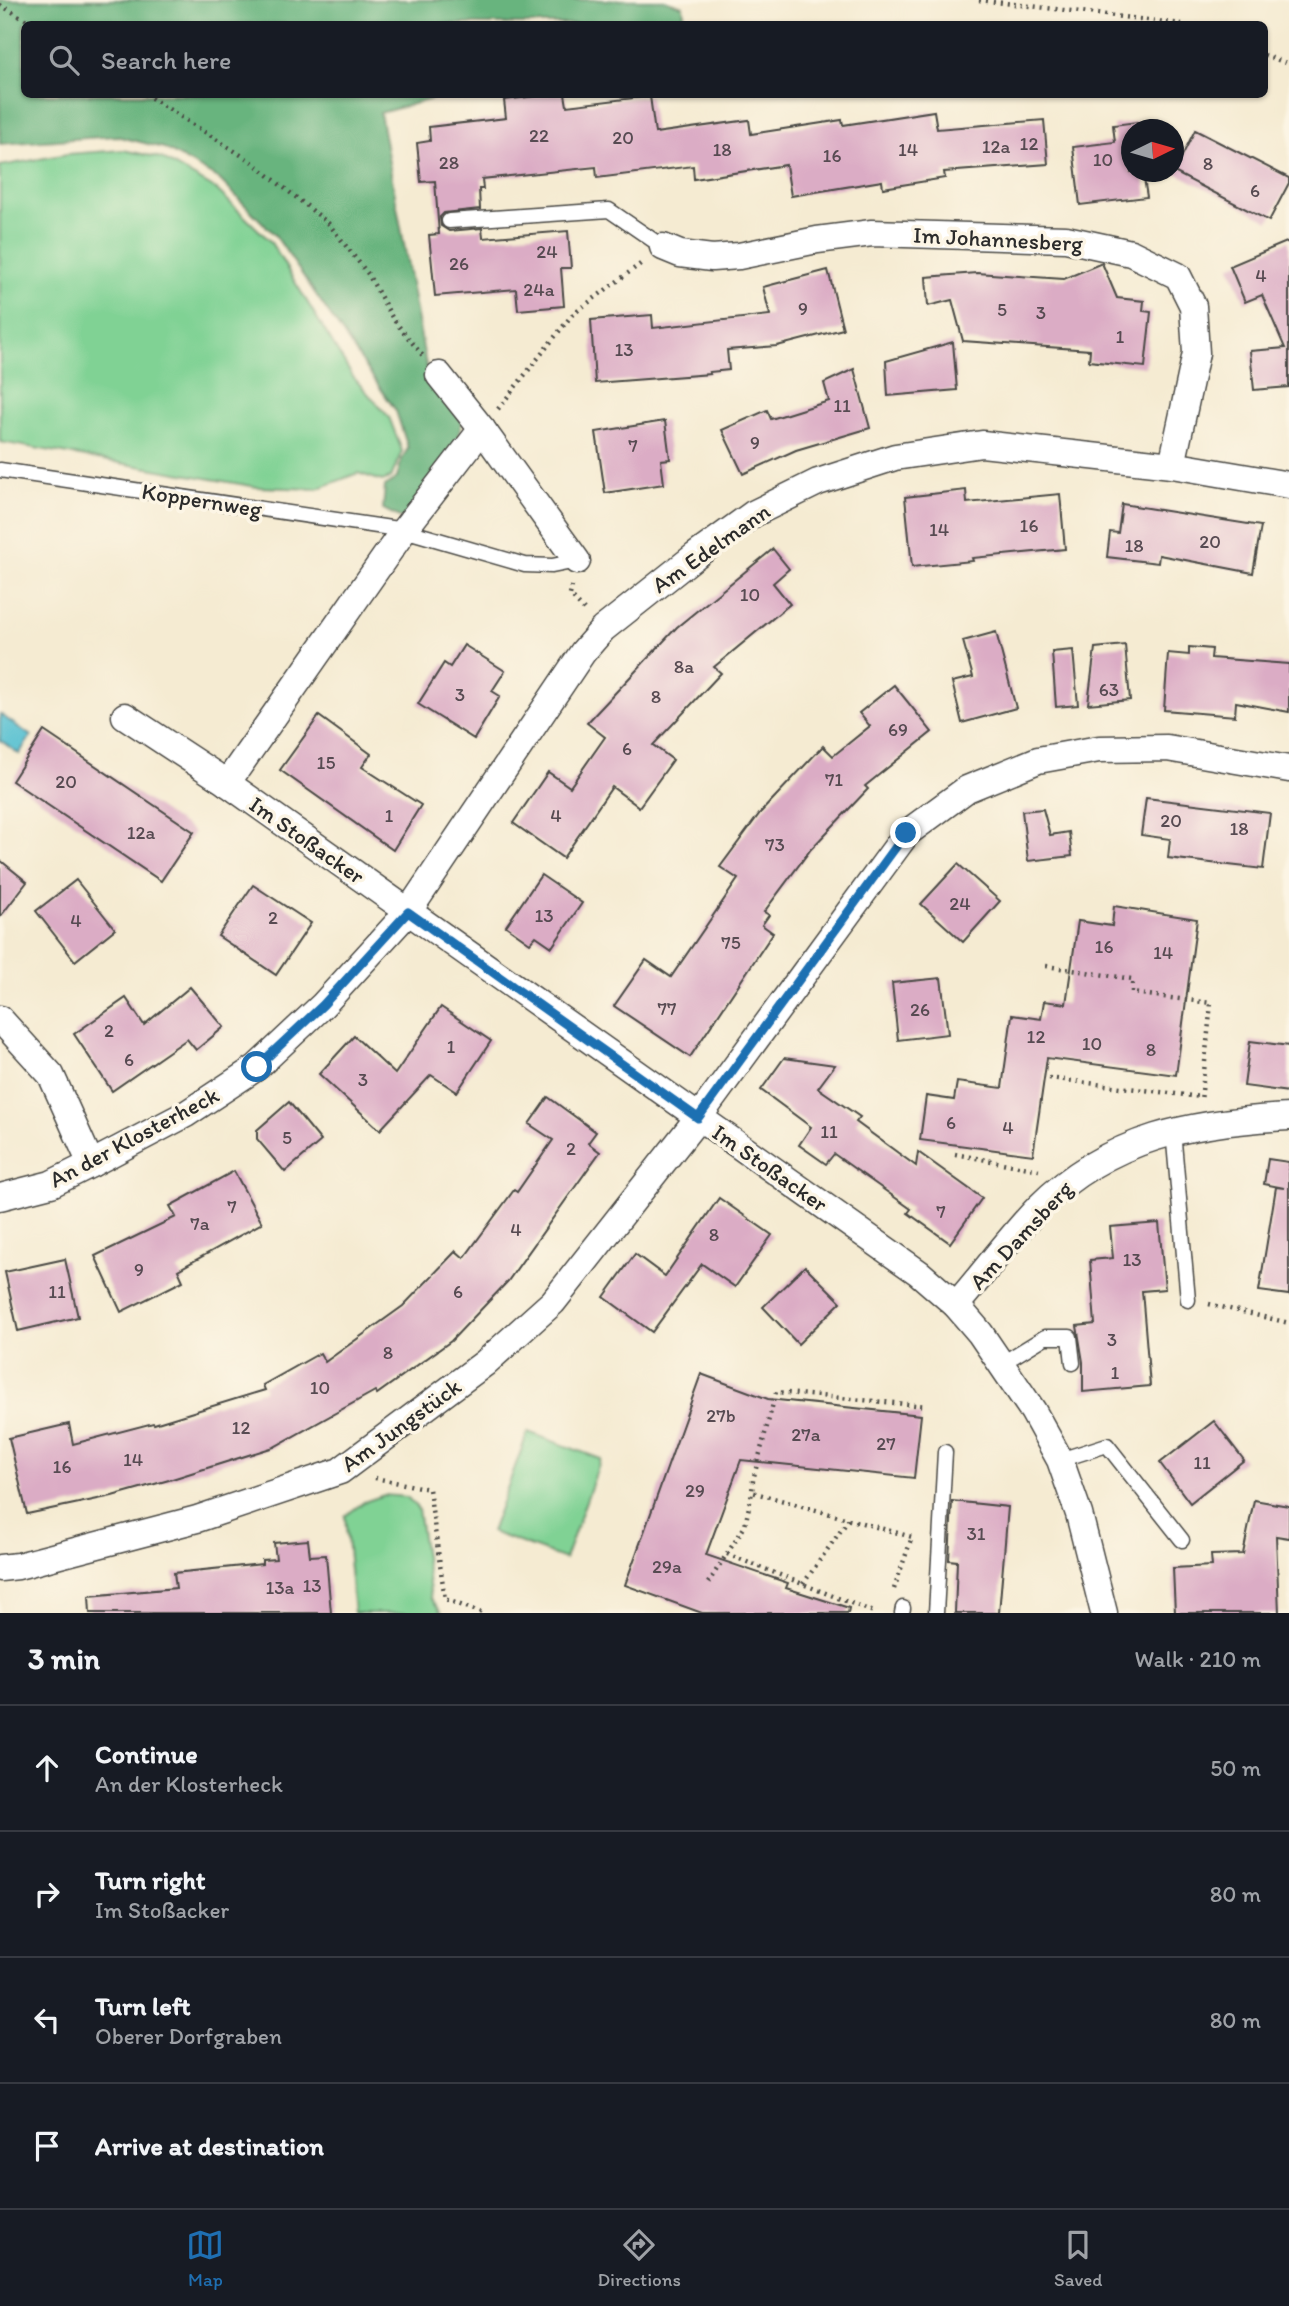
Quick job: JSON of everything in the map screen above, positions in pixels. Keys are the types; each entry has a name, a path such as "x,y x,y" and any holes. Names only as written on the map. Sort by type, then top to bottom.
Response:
{"street":[{"name":"Im Johannesberg","path":"663,247 680,254 726,257 872,233 1066,239 1131,253 1178,276 1193,306 1196,353 1172,465"},
{"path":"439,375 482,429 577,561"},
{"path":"227,783 404,530 482,429"},
{"name":"Am Edelmann","path":"408,912 583,652 603,629 753,514 818,482 895,457 982,444 1172,465 1289,485"},
{"name":"Im Stoßacker","path":"125,716 227,783 919,1273 956,1305 980,1333 1033,1411 1060,1460 1079,1514 1104,1613"},
{"name":"Am Jungstück","path":"0,1568 18,1566 197,1519 340,1471 485,1363 553,1302 698,1118 906,833 967,789 1038,760 1099,749 1167,748 1289,769"},
{"name":"An der Klosterheck","path":"0,1197 51,1184 91,1164 186,1114 257,1067 323,1005 408,912"},
{"path":"0,1019 51,1075 91,1164"},
{"name":"Am Damsberg","path":"956,1305 1039,1207 1074,1176 1098,1161 1172,1131 1235,1119 1289,1117"}],"lane":[{"path":"449,221 609,210 663,247"},
{"name":"Koppernweg","path":"0,470 404,530 524,565 552,566 577,561"},
{"path":"1172,1131 1188,1300"},
{"path":"1001,1364 1045,1337 1070,1337 1073,1363"},
{"path":"1060,1460 1107,1445 1182,1540"},
{"path":"936,1613 945,1452"}],"path":[{"path":"979,0 1157,21"},
{"path":"0,5 29,21"},
{"path":"1268,56 1289,64"},
{"path":"151,98 252,162 328,223 368,274 393,319 439,375"},
{"path":"482,429 572,315 663,247"},
{"path":"577,561 570,595 603,629"},
{"path":"1046,966 1132,979 1132,993 1211,1003 1201,1097 1049,1077"},
{"path":"955,1154 1074,1176"},
{"path":"1188,1300 1289,1323"},
{"path":"708,1583 745,1527 753,1480 776,1392 927,1406"},
{"path":"340,1471 429,1489 445,1599 482,1613"},
{"path":"752,1492 912,1537 898,1607"},
{"path":"803,1584 849,1519"},
{"path":"727,1554 876,1613"}],"green space":[{"path":"0,0 664,0 683,6 685,21 21,21 21,98 435,98 380,113 429,381 462,421 458,439 403,519 383,509 385,486 397,478 408,448 396,411 275,235 219,179 164,148 116,136 0,144"},
{"path":"123,150 161,158 217,190 270,241 353,377 389,417 402,451 391,478 382,481 358,473 317,489 257,487 0,442 0,166 67,154"},
{"path":"528,1432 601,1459 565,1559 491,1532"},
{"path":"384,1495 407,1497 418,1509 431,1598 442,1613 354,1613 345,1516 364,1502"}],"water":[{"path":"0,714 31,736 19,754 0,740"}],"building":[{"path":"566,98 567,106 650,98 655,133 749,120 751,134 842,120 843,125 934,111 937,129 1044,120 1048,164 944,172 945,178 883,188 882,181 791,196 786,165 694,179 693,166 597,178 596,167 482,179 483,189 479,189 480,209 444,213 440,217 441,226 449,231 482,228 483,238 568,231 571,268 561,268 564,306 518,310 516,289 435,296 429,235 439,234 435,181 421,182 417,143 430,141 429,127 506,118 504,100"},
{"path":"1121,124 1121,182 1145,182 1147,197 1080,205 1073,147 1115,142 1113,125"},
{"path":"1195,130 1289,178 1289,183 1269,221 1184,177 1184,152"},
{"path":"1289,241 1289,387 1254,390 1250,351 1285,348 1262,295 1245,302 1230,266"},
{"path":"1102,263 1117,298 1144,301 1143,311 1151,312 1145,367 1089,361 1090,350 963,341 952,300 928,306 926,277 977,273 1064,279"},
{"path":"828,270 843,329 777,346 727,350 729,370 709,372 710,374 595,383 591,320 652,315 653,328 770,315 763,287"},
{"path":"953,342 957,390 888,396 886,361"},
{"path":"854,369 870,428 796,450 743,474 722,430 767,410 771,419 829,401 824,383"},
{"path":"665,421 670,459 661,460 664,484 605,493 596,432"},
{"path":"966,490 967,503 1060,494 1065,549 912,567 905,497"},
{"path":"1122,504 1261,526 1253,573 1159,555 1158,563 1107,557 1110,532 1118,533"},
{"path":"773,549 789,569 773,583 790,604 714,667 721,673 653,745 673,760 639,807 612,787 563,858 513,823 548,772 570,787 605,737 587,723 677,627"},
{"path":"996,632 1016,708 962,723 952,682 973,677 963,641"},
{"path":"464,645 505,671 492,691 500,696 474,739 418,704 444,663 450,667"},
{"path":"1125,645 1130,700 1088,704 1095,648"},
{"path":"1189,647 1212,649 1211,658 1289,664 1289,712 1236,702 1235,716 1164,710 1168,653 1189,655"},
{"path":"1073,650 1078,705 1056,707 1052,652"},
{"path":"894,685 932,732 865,786 868,789 811,849 764,912 769,915 762,925 773,933 690,1057 614,1006 646,960 671,977 738,879 720,867 760,813 823,746 833,756 870,726 859,713"},
{"path":"319,716 371,754 362,767 421,805 393,850 280,770"},
{"path":"44,731 194,832 161,881 12,781"},
{"path":"1146,798 1270,813 1263,869 1168,858 1170,839 1141,835"},
{"path":"1043,809 1050,835 1069,832 1072,856 1028,861 1022,811"},
{"path":"0,860 27,882 0,917"},
{"path":"958,864 1000,901 963,942 921,904"},
{"path":"541,875 582,903 552,947 536,936 530,943 506,926"},
{"path":"76,880 115,929 75,961 36,911"},
{"path":"253,885 311,923 276,975 218,936"},
{"path":"1114,906 1197,919 1176,1075 1047,1058 1033,1155 920,1140 926,1096 954,1100 957,1082 1002,1088 1012,1015 1041,1019 1044,1001 1066,1004 1078,921 1112,926"},
{"path":"941,978 948,1034 898,1040 892,983"},
{"path":"190,987 224,1027 196,1050 187,1039 112,1091 74,1034 126,998 144,1025"},
{"path":"441,1007 491,1041 457,1092 431,1075 380,1130 319,1074 354,1036 395,1074"},
{"path":"1250,1041 1289,1046 1289,1092 1244,1086"},
{"path":"784,1058 835,1065 818,1088 860,1117 856,1122 916,1166 918,1152 982,1198 950,1243 908,1213 911,1209 834,1154 826,1164 799,1145 811,1127 761,1090"},
{"path":"548,1097 596,1132 588,1143 600,1152 508,1281 451,1341 377,1394 375,1391 274,1447 112,1496 27,1514 9,1438 69,1424 73,1444 154,1424 265,1390 263,1385 320,1353 325,1362 403,1306 456,1251 464,1258 514,1190 517,1192 553,1140 529,1124"},
{"path":"289,1102 321,1141 285,1172 257,1139 257,1130"},
{"path":"1268,1159 1289,1162 1289,1295 1259,1291 1276,1187 1284,1188 1264,1184"},
{"path":"234,1171 262,1223 178,1270 183,1281 121,1312 95,1256 176,1217 170,1206"},
{"path":"719,1198 772,1235 735,1287 702,1264 652,1332 604,1297 635,1254 665,1276"},
{"path":"1159,1223 1165,1289 1142,1291 1150,1386 1083,1392 1083,1362 1077,1326 1095,1324 1090,1260 1113,1258 1110,1227"},
{"path":"65,1259 78,1317 18,1331 5,1272"},
{"path":"805,1266 841,1302 798,1344 763,1307"},
{"path":"701,1374 768,1399 921,1415 914,1478 741,1460 706,1555 788,1583 786,1588 849,1608 848,1613 702,1613 625,1585"},
{"path":"1214,1421 1244,1460 1190,1503 1160,1463"},
{"path":"1254,1500 1289,1506 1289,1538 1276,1536 1279,1613 1175,1613 1173,1568 1212,1566 1211,1555 1243,1554"},
{"path":"952,1501 1008,1507 999,1613 955,1613 957,1561 949,1560"},
{"path":"308,1540 310,1556 326,1555 331,1613 90,1613 89,1596 176,1588 174,1573 262,1564 262,1560 276,1559 274,1543"}],"route":[{"path":"257,1067 323,1005 408,912 698,1118 906,833"}]}
